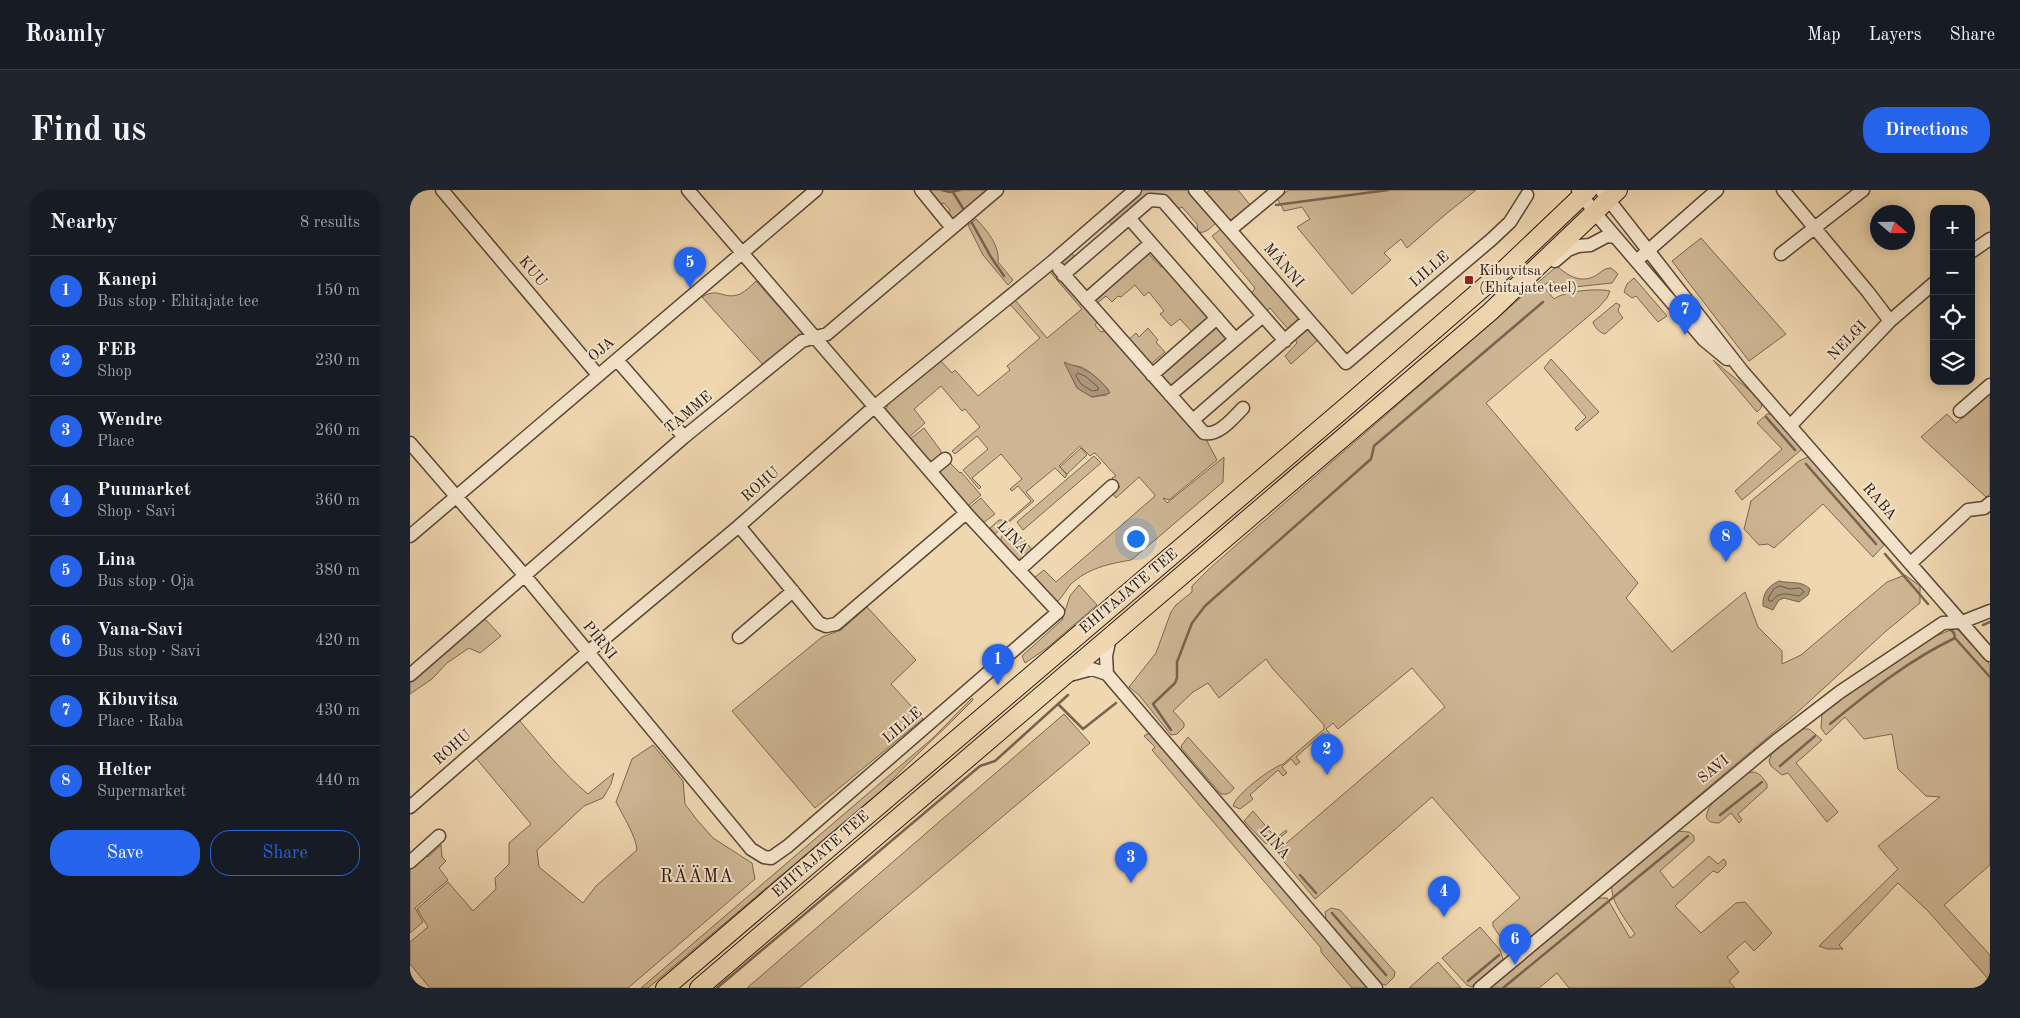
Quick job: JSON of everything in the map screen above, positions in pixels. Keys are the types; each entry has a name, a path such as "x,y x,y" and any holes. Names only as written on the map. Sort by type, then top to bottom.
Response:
{"highway":[{"name":"EHITAJATE TEE","path":"666,988 1506,268 1583,192"},
{"name":"EHITAJATE TEE","path":"699,988 1490,312 1595,213 1609,193"}],"street":[{"name":"KUU","path":"442,190 598,375"},
{"name":"LINA","path":"688,190 966,513 1058,612"},
{"name":"OJA","path":"410,536 816,190"},
{"path":"921,190 952,228"},
{"name":"TAMME","path":"410,675 684,437 802,341 827,334 997,190"},
{"name":"ROHU","path":"410,807 587,653 739,526 874,407 1052,262 1135,190"},
{"name":"MÄNNI","path":"1195,190 1346,364"},
{"path":"1230,230 1278,190"},
{"path":"1638,261 1717,190"},
{"path":"1783,190 1868,292 1890,322"},
{"path":"1781,254 1862,190"},
{"name":"RABA","path":"1583,192 1595,213 1704,340 1743,372"},
{"name":"RABA","path":"1609,193 1648,250 1743,372 1990,655"},
{"name":"LILLE","path":"1346,364 1492,239 1510,222 1527,195"},
{"path":"1063,275 1150,200 1162,201 1285,341"},
{"path":"1129,218 1235,339"},
{"path":"1490,312 1534,280 1568,250 1578,246 1590,245 1607,236 1615,237"},
{"path":"1974,250 1990,240"},
{"path":"1086,300 1151,243"},
{"path":"1052,262 1204,432 1210,434 1220,430 1243,408"},
{"name":"NELGI","path":"1790,426 1890,322 1930,287"},
{"path":"1170,395 1263,316"},
{"path":"1152,375 1217,318"},
{"path":"1193,420 1308,320"},
{"path":"617,360 684,437"},
{"path":"1960,411 1990,384"},
{"name":"PIRNI","path":"410,443 525,576 751,849 764,857"},
{"path":"930,471 945,458"},
{"path":"1019,570 1112,486"},
{"path":"1911,564 1968,510 1984,508 1990,503"},
{"path":"739,526 819,623 826,626 836,624 966,513"},
{"path":"739,637 793,591"},
{"name":"SAVI","path":"1480,988 1689,812 1809,715 1879,665 1943,623 1962,622 1990,611"},
{"name":"LILLE","path":"764,857 771,858 788,846 1058,612"},
{"path":"1064,676 1092,669 1107,674 1106,656 1110,637"},
{"name":"LINA","path":"1107,674 1376,988"},
{"path":"410,862 439,836"}],"shaded area":[{"path":"925,190 994,190 954,224 947,216 950,210 944,203 938,205"},
{"path":"1140,190 1192,190 1216,223 1206,231 1198,232 1197,224 1182,207 1178,209 1160,197 1112,225 1109,221 1072,253 1075,258 1068,267 1061,265 1060,261"},
{"path":"1210,190 1238,190 1251,206 1232,222 1206,193"},
{"path":"1289,190 1476,190 1407,248 1401,239 1384,253 1391,260 1352,294 1297,227 1310,219 1302,207 1284,211 1277,198"},
{"path":"976,219 995,244 998,262 1013,280 1008,285 983,255 968,225"},
{"path":"1222,228 1300,317 1299,321 1289,330 1270,308 1264,313 1251,295 1255,288 1212,236"},
{"path":"1701,238 1786,334 1749,361 1672,261"},
{"path":"1148,253 1161,267 1165,263 1210,315 1195,335 1180,319 1171,326 1160,314 1164,311 1149,292 1144,296 1135,285 1112,302 1106,296 1096,304 1092,302"},
{"path":"1051,266 1098,321 1095,325 1101,332 1105,331 1177,406 1183,419 1193,431 1207,441 1217,460 1169,500 1163,498 1167,503 1224,457 1223,482 1131,560 1106,565 1084,574 1070,585 1058,601 1053,600 1035,577 1044,570 1056,582 1154,497 1155,495 1139,477 1116,498 1112,493 1120,487 1112,478 1116,476 1096,454 1094,453 1090,456 1080,446 1059,466 1067,475 1065,478 1055,468 1026,492 1034,501 995,534 990,528 999,520 1003,520 1006,523 1031,501 1018,486 1012,491 1010,489 1022,479 1001,454 972,478 981,487 979,489 963,470 988,449 977,436 955,454 952,451 980,427 965,409 962,411 941,386 914,409 925,423 908,438 885,413 888,403 939,359 952,373 955,370 978,396 1010,370 1007,366 1040,338 1008,302 1015,300 1047,338 1082,309 1050,272","holes":["1065,363 1088,371 1108,389 1107,395 1092,397 1077,388"]},
{"path":"1557,266 1578,279 1588,279 1608,268 1611,268 1618,274 1612,283 1565,288 1551,280 1543,286 1554,299 1565,294 1581,291 1610,291 1607,298 1598,308 1486,403 1638,583 1626,598 1672,652 1745,592 1758,627 1782,651 1782,664 1801,655 1887,582 1905,575 1920,586 1920,603 1885,632 1800,710 1544,926 1514,949 1505,944 1493,926 1493,922 1520,898 1432,797 1315,899 1276,852 1445,707 1412,668 1338,729 1333,723 1326,729 1331,735 1328,738 1323,733 1296,757 1300,762 1296,765 1291,759 1282,767 1287,773 1283,776 1278,770 1250,795 1253,799 1240,809 1233,806 1247,788 1283,764 1324,729 1324,725 1266,659 1219,698 1208,683 1193,692 1173,711 1184,723 1184,727 1177,734 1171,735 1139,695 1129,687 1156,653 1171,612 1176,605 1192,592 1192,586 1210,568"},
{"path":"1634,278 1667,316 1658,322 1636,296 1632,298 1624,292 1627,284"},
{"path":"756,281 803,334 765,367 702,297 712,293 728,296 739,294 747,290"},
{"path":"1616,303 1620,305 1618,311 1623,318 1605,334 1596,328 1593,322"},
{"path":"1217,325 1229,339 1172,387 1162,379 1162,373"},
{"path":"1148,328 1158,340 1156,342 1165,352 1151,364 1127,341 1136,333 1139,337"},
{"path":"1308,329 1318,340 1291,364 1285,356 1297,343 1295,338"},
{"path":"1551,359 1599,412 1577,431 1575,428 1586,417 1544,368"},
{"path":"1713,360 1760,399 1762,403 1761,408 1757,412"},
{"path":"1990,394 1990,494 1986,497 1921,437 1947,414 1956,423"},
{"path":"1767,414 1771,414 1801,447 1801,450 1742,500 1735,491 1782,449 1757,423"},
{"path":"924,428 941,451 941,455 930,463 909,440"},
{"path":"1081,448 1087,455 1067,474 1060,467"},
{"path":"1094,456 1101,463 1023,530 1017,522"},
{"path":"1808,457 1884,545 1873,557 1823,504 1774,548 1768,544 1759,545 1744,529 1751,501 1799,461"},
{"path":"948,461 961,472 981,495 968,506 938,472"},
{"path":"981,498 995,514 983,523 969,508"},
{"path":"1012,526 1035,553 1021,564 1001,543 1002,535"},
{"path":"1079,585 1097,605 1047,648 1025,663 1022,656 1062,620 1070,596"},
{"path":"867,607 916,660 891,684 923,719 815,808 732,711 822,637 841,630"},
{"path":"482,620 486,620 501,636 480,653 469,648 447,663 432,679 410,694 410,680"},
{"path":"1957,629 1990,665 1990,865 1944,905 1990,955 1990,981 1928,911 1898,883 1839,945 1843,949 1827,949 1819,946 1898,869 1878,846 1940,797 1926,796 1898,769 1892,734 1864,739 1845,717 1826,735 1821,728 1822,715 1868,679 1909,651 1945,632"},
{"path":"972,698 973,700 882,790 648,988 641,988 934,737"},
{"path":"1064,714 1090,743 799,988 747,988"},
{"path":"519,720 561,768 588,794 614,773 611,784 603,798 584,806 537,850 539,867 583,903 596,886 637,850 632,832 616,802 632,759 653,745 683,781 685,804 697,820 713,838 752,863 755,879 628,988 430,988 410,964 410,942 428,927 417,909 448,882 473,911 496,889 495,878 509,864 509,843 531,824 475,757"},
{"path":"1800,729 1809,729 1822,740 1796,763 1838,812 1827,822 1788,773 1782,775 1771,766 1769,761 1773,750"},
{"path":"1151,734 1370,988 1352,988 1321,952 1321,948 1152,750 1155,747 1144,736"},
{"path":"1188,737 1234,788 1230,792 1221,794 1182,749 1181,746"},
{"path":"1758,773 1763,778 1767,788 1738,814 1742,820 1739,823 1731,813 1719,823 1709,821 1706,816 1715,800 1744,774"},
{"path":"1253,811 1276,838 1286,830 1287,832 1274,842 1266,844 1244,821"},
{"path":"1677,831 1689,832 1694,836 1694,841 1660,871 1673,888 1709,856 1718,864 1724,859 1726,865 1718,873 1713,871 1675,906 1701,933 1736,903 1745,902 1772,933 1754,951 1745,941 1727,957 1739,972 1729,981 1735,988 1569,988 1557,973 1539,988 1490,988 1598,898 1607,898 1630,938 1635,934 1616,905 1612,886"},
{"path":"441,845 442,857 446,861 439,868 448,880 415,908 423,922 410,933 410,865 424,854 428,857"},
{"path":"1331,908 1340,910 1395,972 1394,977 1386,985 1381,984 1326,919 1325,912"},
{"path":"1480,927 1500,950 1503,959 1471,987 1442,958"},
{"path":"1438,962 1461,988 1409,988"}],"water":[{"path":"1064,362 1091,373 1110,393 1092,397 1077,388"},
{"path":"1779,581 1803,584 1810,589 1808,595 1799,602 1784,598 1779,600 1773,610 1763,606 1766,591"}],"waterway":[{"path":"942,190 950,192 960,190"},
{"path":"1276,205 1388,190"},
{"path":"953,192 964,210"},
{"path":"972,223 1004,276"},
{"path":"1171,730 1153,704 1175,683 1177,678 1177,662 1192,623 1205,606 1371,459 1374,446 1543,302"},
{"path":"1766,417 1795,450"},
{"path":"1806,464 1876,544"},
{"path":"1885,554 1928,604"},
{"path":"1983,625 1990,622"},
{"path":"1951,630 1955,638 1990,677"},
{"path":"1830,724 1906,666 1955,638"},
{"path":"717,988 980,766 995,761 1068,695"},
{"path":"1058,704 1083,729 1116,703"},
{"path":"1780,766 1815,736"},
{"path":"1720,815 1762,782"},
{"path":"1503,988 1688,836"},
{"path":"1300,875 1316,893"},
{"path":"1332,913 1386,975"},
{"path":"1468,981 1499,955"}],"place":[{"name":"Kibuvitsa (Ehitajate teel)","path":"1469,280"},
{"name":"Lina","path":"690,288"},
{"name":"Kibuvitsa","path":"1685,335"},
{"name":"Helter","path":"1726,562"},
{"name":"Kanepi","path":"998,685"},
{"name":"FEB","path":"1327,775"},
{"name":"Wendre","path":"1131,883"},
{"name":"Puumarket","path":"1444,917"},
{"name":"Vana-Savi","path":"1515,965"}],"district":[{"name":"RÄÄMA","path":"697,877"}]}
